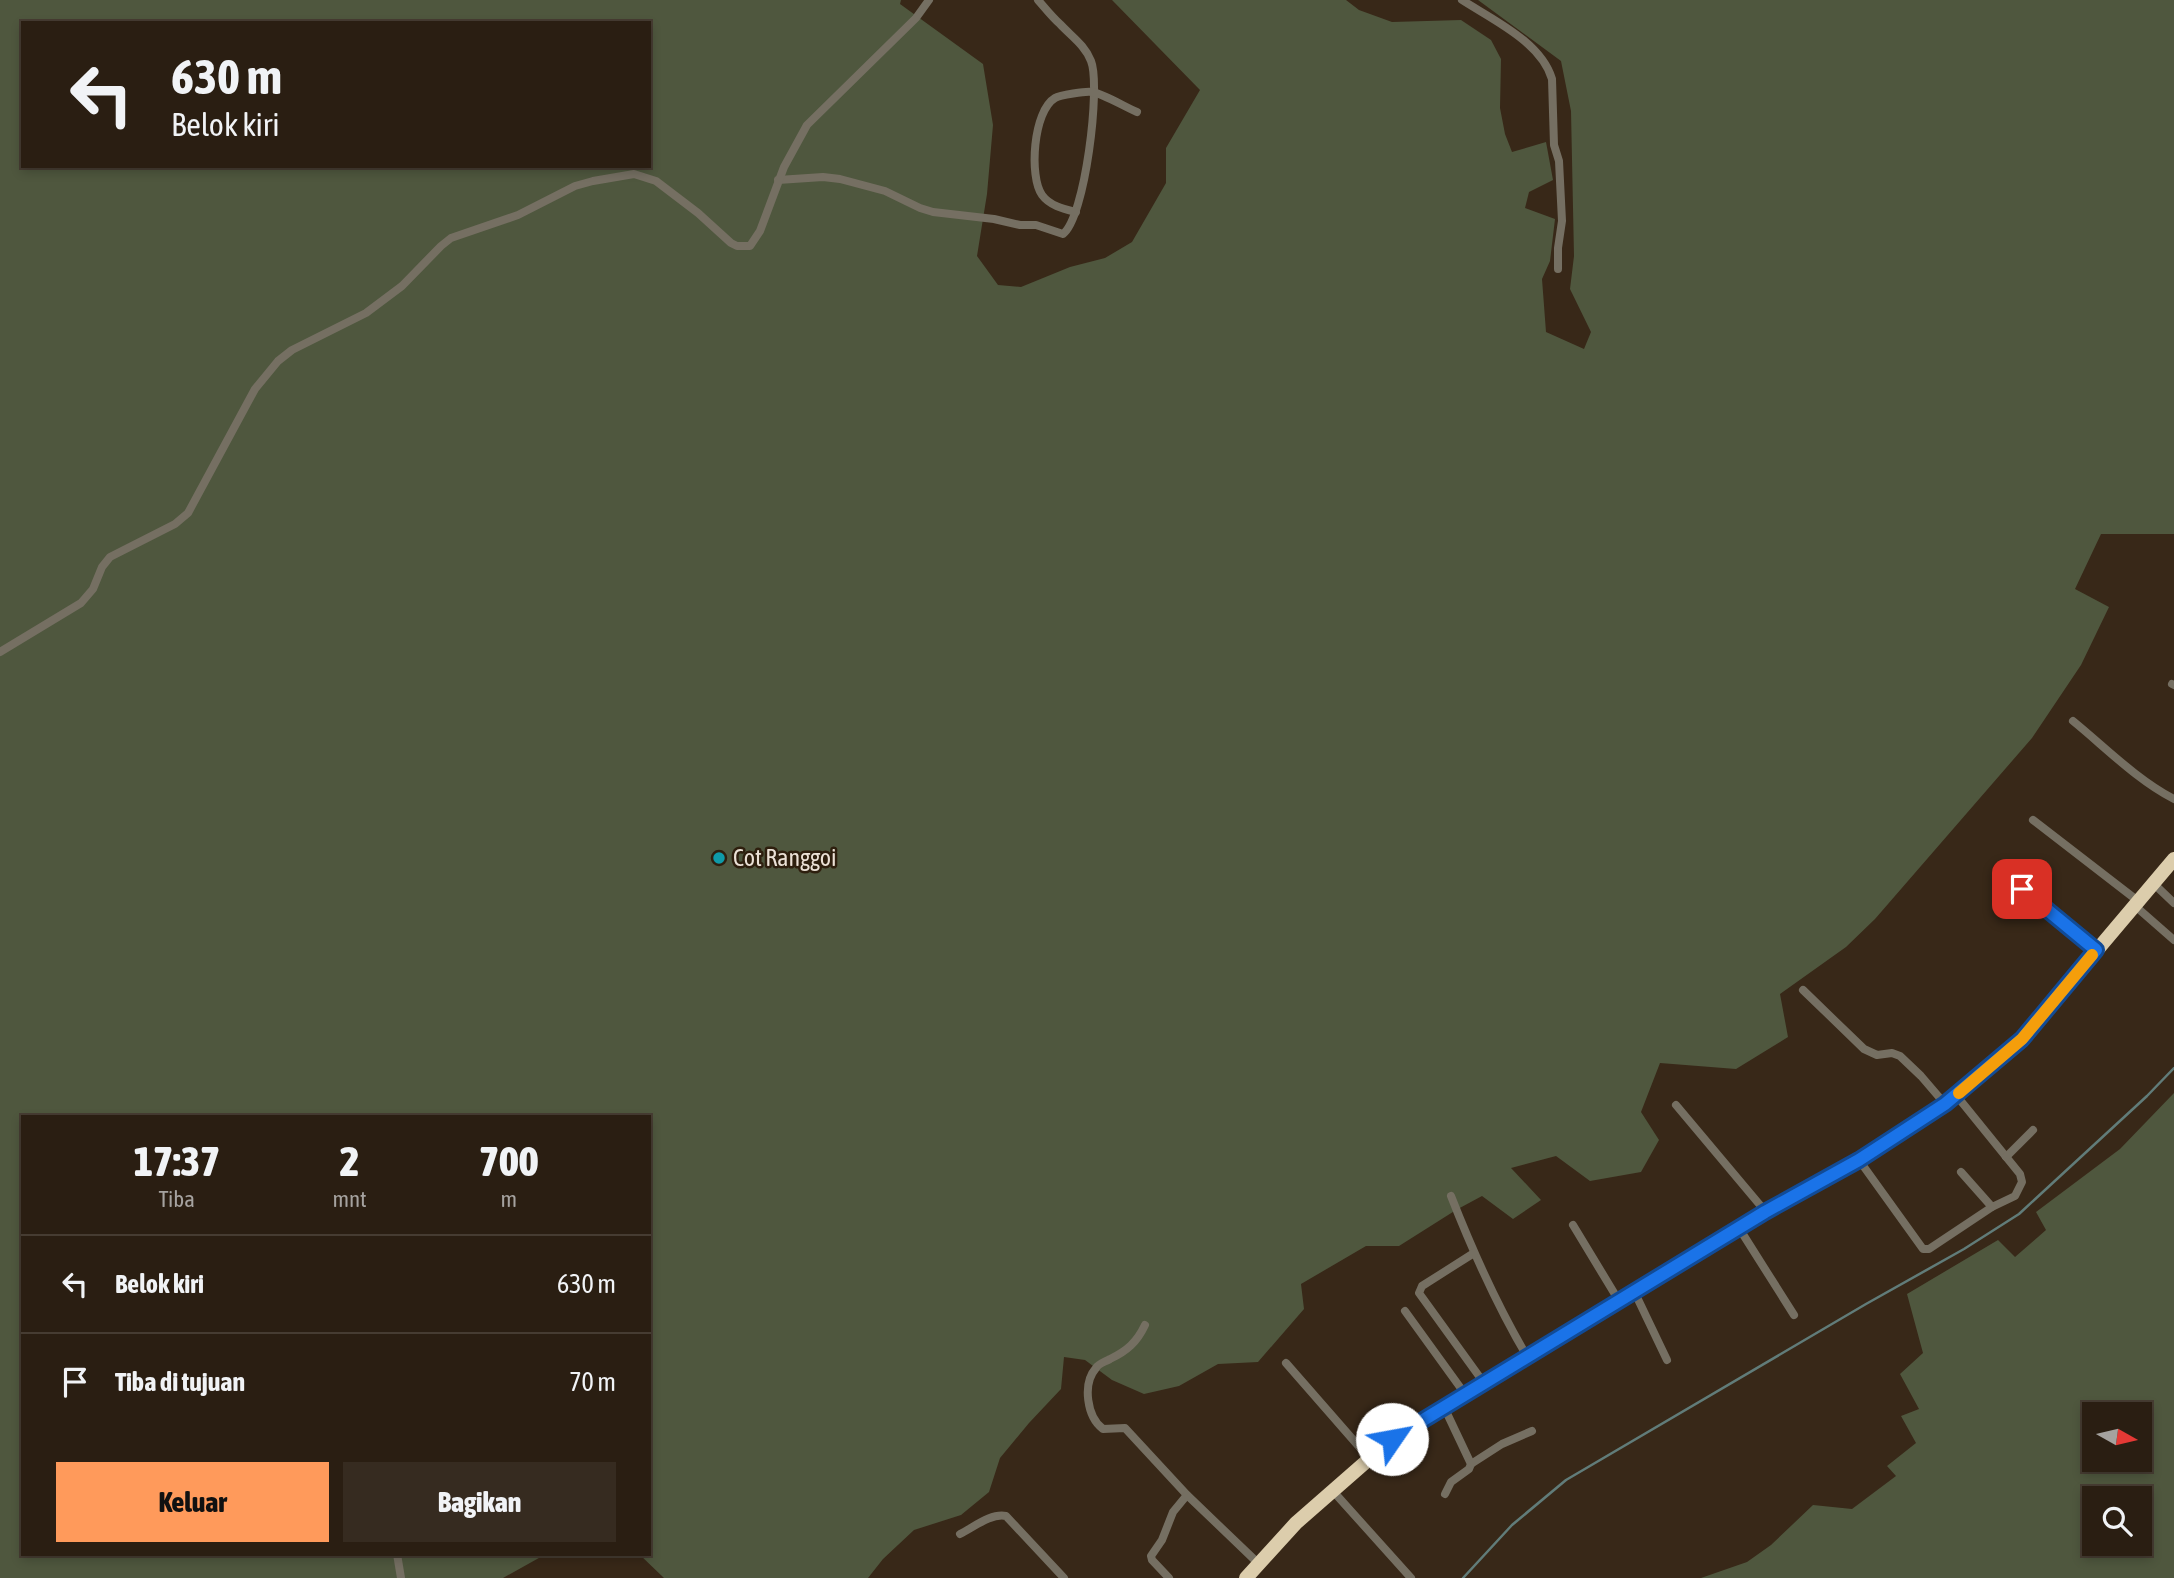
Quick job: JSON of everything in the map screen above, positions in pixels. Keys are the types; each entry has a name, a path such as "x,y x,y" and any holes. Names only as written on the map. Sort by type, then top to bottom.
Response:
{"highway":[{"path":"1246,1578 1296,1522 1392,1439 1765,1212 1859,1160 1951,1099 2022,1039 2174,859"}],"street":[{"path":"0,652 81,603 93,589 102,567 110,557 175,524 188,513 255,389 278,361 292,350 375,306 402,286 451,238 518,215 575,187 634,174 656,181 737,247 750,246 760,231 778,180 807,125 916,18 929,0"},
{"path":"778,180 840,178 885,191 933,212 1036,225 1063,234 1070,228 1085,179 1091,139 1095,75 1086,50 1038,0"},
{"path":"1462,0 1535,48 1549,69 1552,79 1554,145 1559,160 1562,220 1558,269"},
{"path":"1076,212 1058,207 1044,198 1038,187 1035,173 1037,132 1043,115 1055,98 1093,92 1137,112"},
{"path":"2073,721 2142,779 2174,799"},
{"path":"2033,820 2136,903 2174,940"},
{"path":"2153,883 2174,903"},
{"path":"2022,889 2096,950"},
{"path":"1803,990 1864,1049 1877,1055 1892,1053 1900,1056 1951,1099 2006,1157 2020,1174 2022,1182 2015,1196 1992,1207 1929,1249 1923,1250 1859,1160"},
{"path":"1676,1105 1765,1212"},
{"path":"2006,1157 2033,1130"},
{"path":"1961,1172 1992,1207"},
{"path":"1451,1196 1502,1312 1528,1357"},
{"path":"1573,1225 1619,1301"},
{"path":"1739,1228 1794,1315"},
{"path":"1474,1253 1422,1286 1419,1293 1484,1384"},
{"path":"1634,1292 1667,1360"},
{"path":"1405,1311 1465,1394"},
{"path":"1145,1325 1130,1348 1095,1369 1088,1385 1087,1397 1098,1426 1103,1429 1125,1428 1187,1495 1259,1563"},
{"path":"1286,1363 1369,1458"},
{"path":"1444,1407 1471,1464"},
{"path":"1445,1494 1451,1482 1469,1469 1471,1464 1502,1444 1532,1431"},
{"path":"1332,1490 1411,1578"},
{"path":"1169,1578 1151,1556 1162,1540 1173,1512 1187,1495"},
{"path":"960,1534 990,1518 1006,1516 1064,1578"},
{"path":"397,1556 401,1578"}],"green space":[{"path":"0,0 901,0 900,4 983,64 993,125 987,194 977,256 998,285 1021,287 1070,267 1105,258 1132,242 1166,183 1166,148 1200,90 1112,0 1346,0 1359,10 1392,22 1461,20 1491,40 1501,59 1500,108 1512,152 1546,142 1553,180 1529,192 1525,208 1555,219 1550,261 1542,279 1546,332 1584,349 1591,332 1570,289 1574,256 1571,111 1561,61 1478,0 2174,0 2174,534 2101,534 2075,589 2109,607 2081,665 2032,738 1875,919 1846,947 1780,994 1788,1037 1736,1069 1660,1063 1641,1112 1659,1140 1641,1172 1590,1181 1556,1156 1511,1168 1541,1200 1513,1219 1482,1196 1399,1246 1366,1246 1301,1284 1304,1309 1258,1362 1218,1364 1179,1386 1144,1394 1112,1380 1085,1360 1064,1357 1061,1389 1000,1458 989,1492 961,1515 914,1530 883,1559 868,1578 664,1578 641,1556 651,1556 651,1115 21,1115 21,1556 542,1556 503,1578 0,1578"},
{"path":"2174,1093 2174,1578 1701,1578 1747,1562 1771,1545 1813,1505 1852,1509 1896,1476 1887,1466 1916,1443 1901,1416 1919,1409 1900,1374 1923,1353 1907,1294 1998,1240 2015,1257 2046,1230 2036,1212 2120,1149"}],"waterway":[{"path":"1463,1578 1512,1525 1566,1480 1964,1249 2019,1214 2174,1068"}],"slow traffic":[{"path":"1959,1093 2022,1039 2092,955"}],"place":[{"name":"Cot Ranggoi","path":"719,858"}],"route":[{"path":"1392,1439 1765,1212 1859,1160 1945,1104 1996,1063 2022,1039 2096,950 2022,889"}]}
